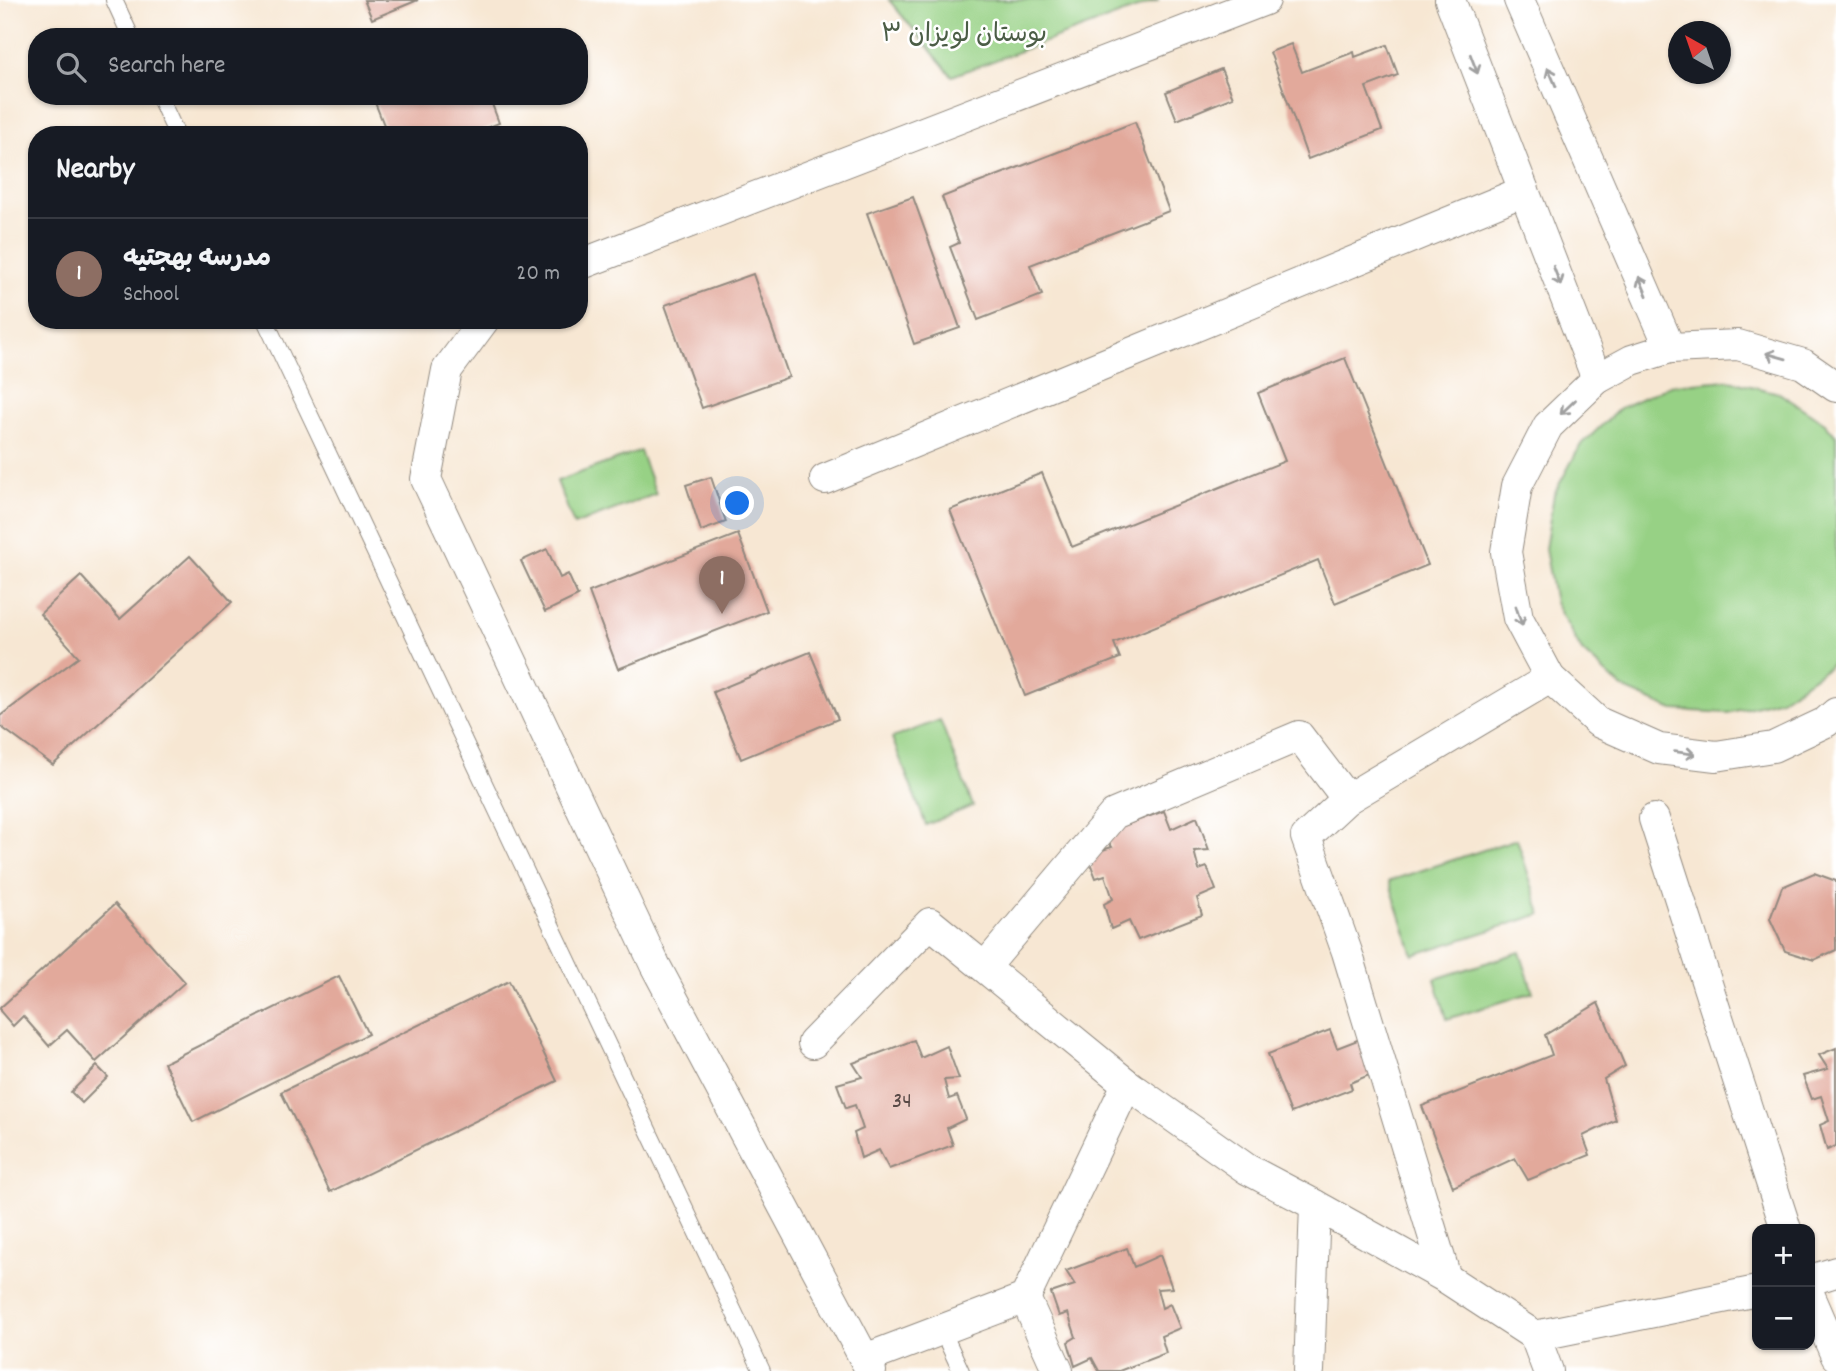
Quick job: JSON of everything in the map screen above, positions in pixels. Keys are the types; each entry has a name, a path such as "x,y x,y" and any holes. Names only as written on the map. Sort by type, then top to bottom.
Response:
{"street":[{"path":"588,262 1265,0"},
{"path":"1450,0 1597,379"},
{"path":"1519,0 1670,348"},
{"path":"825,479 1524,191"},
{"path":"477,329 447,370 426,479 655,965 868,1365 941,1328 1025,1298 1128,1084"},
{"path":"1836,387 1803,364 1738,345 1670,348 1632,360 1597,379 1548,426 1517,485 1506,552 1518,618 1550,678 1598,722 1659,749 1716,756 1773,747 1826,722 1836,713"},
{"path":"1446,1278 1347,952 1306,837 1347,799 1550,678"},
{"path":"985,967 1114,814 1298,736 1347,799"},
{"path":"1654,819 1784,1224"},
{"path":"813,1043 930,923 1128,1084 1247,1169 1446,1278 1535,1336 1548,1371"},
{"path":"1309,1371 1315,1205"},
{"path":"1815,1278 1836,1272"},
{"path":"1535,1336 1752,1292"},
{"path":"1025,1298 1058,1371"},
{"path":"1815,1308 1836,1356"}],"lane":[{"path":"114,0 127,28"},
{"path":"163,105 173,126"},
{"path":"269,329 762,1371"},
{"path":"941,1328 961,1371"}],"green space":[{"name":"بوستان لویزان ۳","path":"889,0 1159,0 952,76"},
{"path":"1726,380 1779,393 1825,423 1836,436 1836,657 1827,668 1781,699 1728,713 1673,710 1622,688 1582,651 1555,603 1545,549 1554,494 1580,446 1620,408 1671,385"},
{"path":"640,451 656,494 574,525 557,481"},
{"path":"940,720 973,806 926,825 892,738"},
{"path":"1517,839 1541,914 1413,955 1389,881"},
{"path":"1520,952 1533,992 1447,1019 1435,979"}],"building":[{"path":"364,0 418,0 372,19"},
{"path":"1291,44 1302,72 1354,52 1355,57 1387,45 1398,75 1366,87 1382,130 1308,159 1270,52"},
{"path":"1221,69 1233,97 1177,120 1166,92"},
{"path":"376,105 492,105 499,123 492,126 384,126"},
{"path":"1135,122 1169,211 1030,265 1042,295 978,320 950,247 959,243 942,197"},
{"path":"913,197 960,328 914,344 867,213"},
{"path":"753,274 789,377 702,408 665,305"},
{"path":"1345,358 1428,565 1335,603 1318,560 1114,643 1120,658 1025,696 950,510 1042,473 1072,547 1285,461 1258,393"},
{"path":"711,477 726,522 701,531 686,485"},
{"path":"738,534 767,611 618,669 589,592"},
{"path":"547,549 560,578 568,574 578,596 545,612 521,561"},
{"path":"190,556 232,602 53,765 0,726 0,716 79,657 40,614 81,576 120,619"},
{"path":"810,652 838,719 741,759 713,692"},
{"path":"1164,811 1171,829 1197,817 1209,850 1194,851 1199,870 1207,867 1216,890 1197,898 1202,915 1138,940 1129,921 1111,929 1104,904 1113,899 1105,875 1096,878 1087,855 1112,847 1103,833"},
{"path":"1814,873 1836,881 1836,950 1814,960 1785,951 1770,919 1782,887"},
{"path":"115,904 185,982 96,1062 67,1030 49,1046 23,1016 13,1026 0,1008"},
{"path":"339,976 368,1034 193,1122 164,1063"},
{"path":"509,981 557,1081 330,1192 281,1092"},
{"path":"1598,1003 1625,1066 1604,1079 1616,1120 1583,1136 1590,1155 1528,1180 1515,1158 1453,1187 1422,1106 1552,1055 1545,1035"},
{"path":"1330,1030 1337,1048 1360,1039 1374,1073 1350,1083 1352,1089 1291,1113 1268,1054"},
{"path":"914,1040 921,1058 947,1046 959,1079 944,1080 949,1099 957,1096 966,1119 947,1128 953,1145 889,1169 879,1150 861,1158 854,1133 863,1129 855,1105 846,1108 837,1084 862,1077 853,1063"},
{"path":"1836,1048 1836,1146 1827,1150 1820,1125 1829,1121 1821,1096 1812,1099 1803,1076 1828,1069 1819,1055"},
{"path":"97,1066 108,1077 82,1103 71,1092"},
{"path":"1127,1248 1134,1267 1160,1255 1172,1288 1157,1289 1162,1308 1170,1304 1180,1328 1161,1336 1166,1353 1119,1371 1099,1371 1092,1358 1075,1366 1068,1342 1076,1337 1068,1313 1059,1316 1051,1293 1075,1285 1066,1271"}],"place":[{"name":"مدرسه بهجتیه","path":"722,614"}]}
